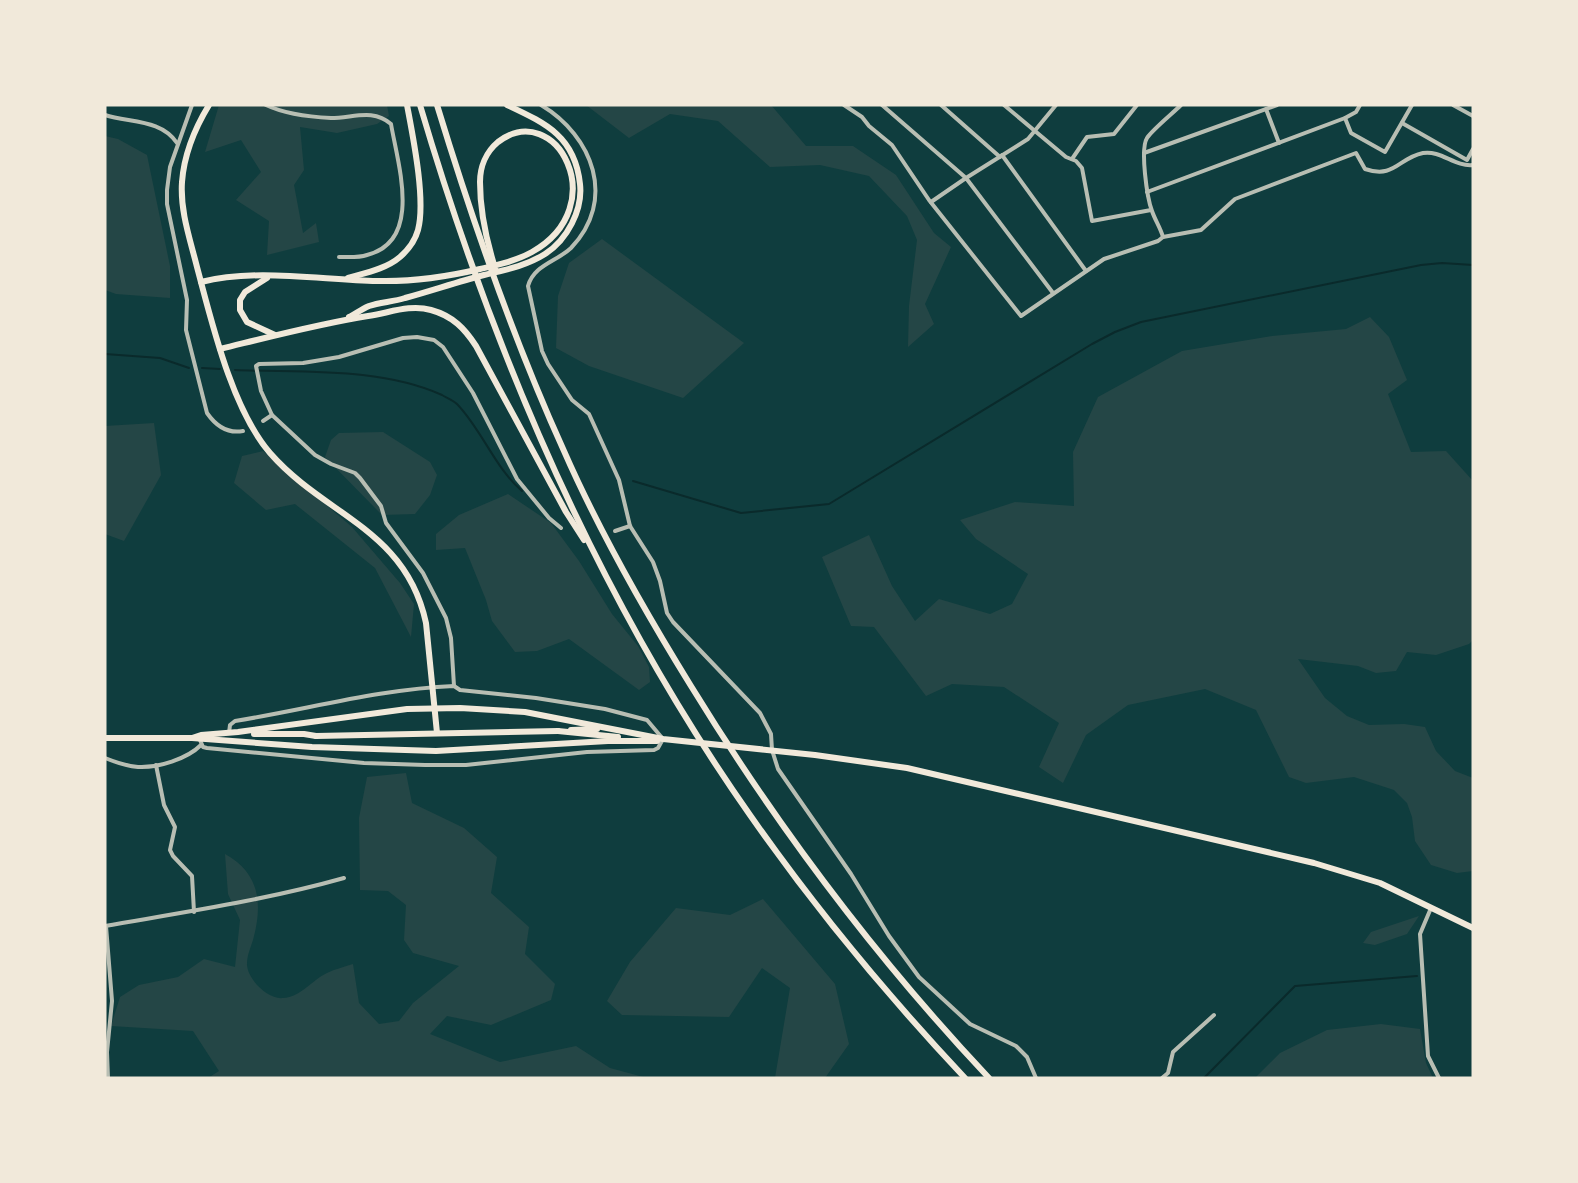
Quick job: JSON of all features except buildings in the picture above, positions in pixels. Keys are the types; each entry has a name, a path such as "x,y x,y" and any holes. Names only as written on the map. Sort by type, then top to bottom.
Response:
{"highway":[{"path":"209,105 190,144 182,181 184,220 220,349 247,419 270,453 289,472 378,538 409,574 423,605 426,622 437,733"},
{"path":"345,279 372,271 394,261 408,249 417,230 418,186 407,105"},
{"path":"420,105 458,229 498,338 549,461 621,606 674,697 750,815 858,959 964,1078"},
{"path":"437,105 474,223 514,331 565,453 606,539 656,630 763,797 827,887 944,1029 989,1078"},
{"path":"201,282 219,277 270,276 399,281 454,280 516,267 544,254 561,239 575,217 581,195 575,160 562,138 547,124 507,105"},
{"path":"346,319 369,306 402,299 454,280 516,259 538,248 557,232 566,217 573,193 569,166 561,151 546,139 526,133 510,136 493,147 484,160 480,178 481,201 489,249 514,331"},
{"path":"270,276 245,291 240,300 240,310 247,322 275,335"},
{"path":"220,349 346,319 420,308 438,312 459,324 476,346 566,512 592,550"},
{"path":"198,741 201,735 228,734 407,709 460,708 525,712 665,739 756,748 907,768 1314,863 1380,883 1473,928"},
{"path":"271,744 280,738 316,736 603,728"},
{"path":"558,731 634,741"},
{"path":"238,732 316,736"},
{"path":"105,738 436,752 665,739"}],"street":[{"path":"192,105 177,144 168,178 167,204 188,300 186,330 207,413 212,420 225,429 243,431"},
{"path":"266,105 288,113 332,118 378,115 391,124 403,210 399,232 387,246 367,256 339,257"},
{"path":"541,105 563,120 582,143 595,172 596,188 588,222 570,249 531,276 528,286 542,351 572,400 589,414 619,480 630,526 653,562 660,581 667,614 672,622 760,713 771,734 772,750 778,769 851,874 889,936 919,977 970,1024 1017,1046 1027,1057 1036,1078"},
{"path":"844,105 862,117 869,126 892,145 931,202 1020,316 1104,259 1158,241 1163,237 1201,230 1235,199 1356,153 1365,169 1378,173 1424,153 1433,153 1464,166 1473,165"},
{"path":"882,105 966,178 1053,294"},
{"path":"941,105 1001,156 1086,271"},
{"path":"1004,105 1082,168 1092,221 1151,210"},
{"path":"931,202 1035,132 1056,105"},
{"path":"1072,159 1087,137 1114,134 1137,105"},
{"path":"1163,237 1151,210 1143,153 1147,138 1181,105"},
{"path":"1143,153 1277,105"},
{"path":"1147,192 1345,118 1356,112 1360,105"},
{"path":"1345,118 1351,133 1385,152 1412,105"},
{"path":"1453,105 1473,116"},
{"path":"1266,109 1279,143"},
{"path":"105,115 159,127 172,135 177,144"},
{"path":"1402,123 1467,160 1473,149"},
{"path":"454,686 451,638 446,618 423,573 386,523 381,506 356,473 331,464 315,455 272,415 261,391 256,366 303,363 339,357 403,338 417,337 434,340 443,347 473,393 517,478 549,518 561,528"},
{"path":"263,421 272,415"},
{"path":"615,531 630,526"},
{"path":"105,758 136,767 156,765 193,753 198,741 207,748 364,763 466,765 586,752 654,750 665,739 647,720 605,709 536,698 460,690 454,686 415,688 365,695 235,721 230,725 228,734"},
{"path":"156,765 164,805 175,827 170,850 172,856 192,876 194,912"},
{"path":"108,1078 107,1052 112,1001 105,926 194,912 309,888 344,878"},
{"path":"1431,908 1420,934 1428,1056 1439,1078"},
{"path":"1162,1078 1168,1072 1173,1052 1214,1015"}],"shaded area":[{"path":"219,105 387,105 389,116 377,124 337,133 300,127 304,170 294,185 303,233 316,223 319,242 267,255 269,221 236,200 261,172 241,140 205,152"},
{"path":"586,105 771,105 806,146 853,146 896,175 934,233 951,247 925,304 934,324 908,347 909,306 917,240 907,216 869,176 820,165 770,167 718,121 670,114 629,138"},
{"path":"105,136 118,139 147,155 170,266 170,298 116,294 105,290"},
{"path":"602,239 744,343 683,398 589,366 556,348 558,296 569,263"},
{"path":"1370,317 1389,337 1407,380 1388,394 1411,452 1446,451 1473,481 1473,640 1469,644 1436,655 1407,652 1396,671 1376,673 1358,666 1298,659 1325,698 1347,716 1369,725 1404,724 1425,727 1436,751 1455,771 1473,778 1473,871 1457,873 1431,865 1415,841 1412,817 1407,803 1394,790 1354,777 1306,783 1289,777 1256,710 1205,689 1128,705 1086,735 1063,783 1039,767 1059,723 1004,687 952,684 926,696 874,627 851,626 822,557 869,535 892,586 915,621 939,599 990,614 1012,604 1028,574 976,539 960,520 1015,502 1074,506 1073,452 1098,397 1182,351 1272,336 1346,329"},
{"path":"154,423 161,475 124,541 105,534 105,426"},
{"path":"383,432 430,462 437,475 430,495 415,514 382,515 325,457 331,440 339,433"},
{"path":"263,451 352,527 400,583 414,604 411,637 375,568 295,504 266,510 234,483 242,456"},
{"path":"508,494 551,523 579,561 612,614 638,646 649,667 650,682 639,690 569,639 537,651 515,652 492,621 465,548 436,550 436,534 459,515"},
{"path":"406,773 412,803 464,828 497,857 491,893 529,927 525,954 555,984 551,1000 491,1025 447,1016 430,1034 500,1062 576,1046 610,1068 647,1078 208,1078 219,1071 193,1031 111,1026 120,997 139,985 178,977 204,959 235,967 240,920 228,894 225,854 245,869 255,889 257,923 247,963 250,975 259,987 277,998 289,997 327,973 353,964 359,1003 379,1024 399,1021 413,1003 459,966 413,953 404,940 406,905 388,891 360,890 359,818 367,777"},
{"path":"763,899 835,984 849,1044 825,1078 775,1078 790,988 762,968 729,1017 622,1015 607,1001 630,962 676,908 730,915"},
{"path":"1419,916 1407,934 1375,945 1363,943 1371,932"},
{"path":"1381,1024 1420,1029 1426,1063 1433,1078 1255,1078 1280,1053 1327,1030"}],"waterway":[{"path":"633,481 741,513 829,504 1092,344 1141,322 1421,265 1442,263 1473,265"},
{"path":"105,354 160,358 189,368"},
{"path":"202,368 220,369"},
{"path":"235,370 367,376 418,386 442,395 466,414 504,471 522,491"},
{"path":"1204,1078 1295,986 1417,976"}]}
